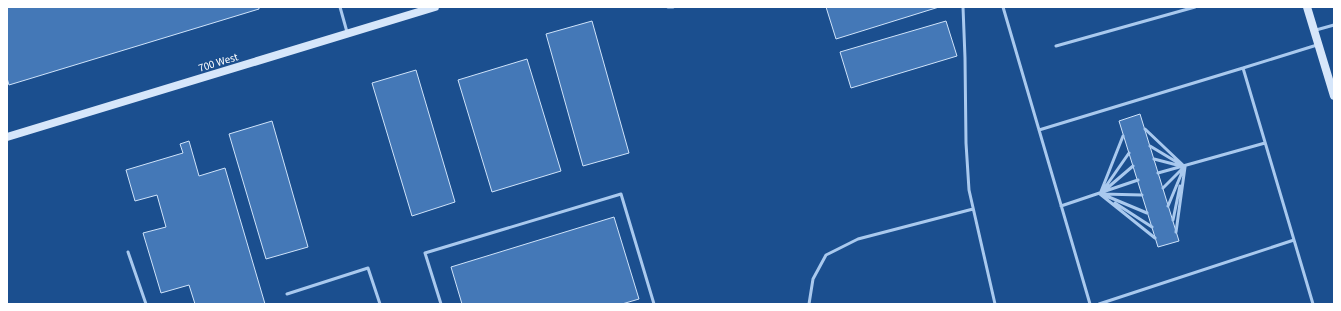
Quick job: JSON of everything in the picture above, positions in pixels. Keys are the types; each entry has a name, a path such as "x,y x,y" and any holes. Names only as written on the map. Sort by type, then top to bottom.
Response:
{"street":[{"name":"700 West","path":"7,138 435,7"},
{"path":"1307,7 1334,96"}],"lane":[{"path":"340,7 347,34"},
{"path":"668,7 673,7"},
{"path":"964,7 966,58 966,144 969,190 995,304"},
{"path":"1003,7 1090,304"},
{"path":"1056,46 1195,7"},
{"path":"1314,30 1334,25"},
{"path":"1039,130 1318,44"},
{"path":"1243,68 1314,304"},
{"path":"1145,129 1184,167"},
{"path":"1100,194 1123,136"},
{"path":"1158,173 1184,167 1265,143"},
{"path":"1150,146 1184,167"},
{"path":"1100,194 1129,153"},
{"path":"1154,159 1184,167"},
{"path":"1100,194 1133,166"},
{"path":"1163,188 1184,167"},
{"path":"1168,206 1184,167"},
{"path":"1173,220 1184,167"},
{"path":"1176,232 1184,167"},
{"path":"1061,206 1138,180"},
{"path":"441,304 425,253 621,194 654,304"},
{"path":"1100,194 1142,194"},
{"path":"1100,194 1148,212"},
{"path":"1100,194 1152,227"},
{"path":"1100,194 1155,238"},
{"path":"809,304 813,279 826,255 858,239 973,209"},
{"path":"1099,304 1294,240"},
{"path":"128,252 146,304"},
{"path":"287,294 368,268 380,304"}],"building":[{"path":"7,7 259,7 259,9 9,85 7,78"},
{"path":"826,7 939,7 836,39"},
{"path":"592,21 629,153 583,166 546,34"},
{"path":"946,21 957,56 851,88 840,52"},
{"path":"527,59 561,171 492,192 458,80"},
{"path":"416,70 455,202 412,216 372,83"},
{"path":"1140,114 1179,241 1158,247 1119,121"},
{"path":"272,121 308,247 266,259 229,134"},
{"path":"189,141 199,176 225,168 265,304 195,304 189,285 161,293 143,233 166,227 157,195 135,201 126,170 183,153 180,144"},
{"path":"614,217 639,299 622,304 462,304 451,267"}]}
